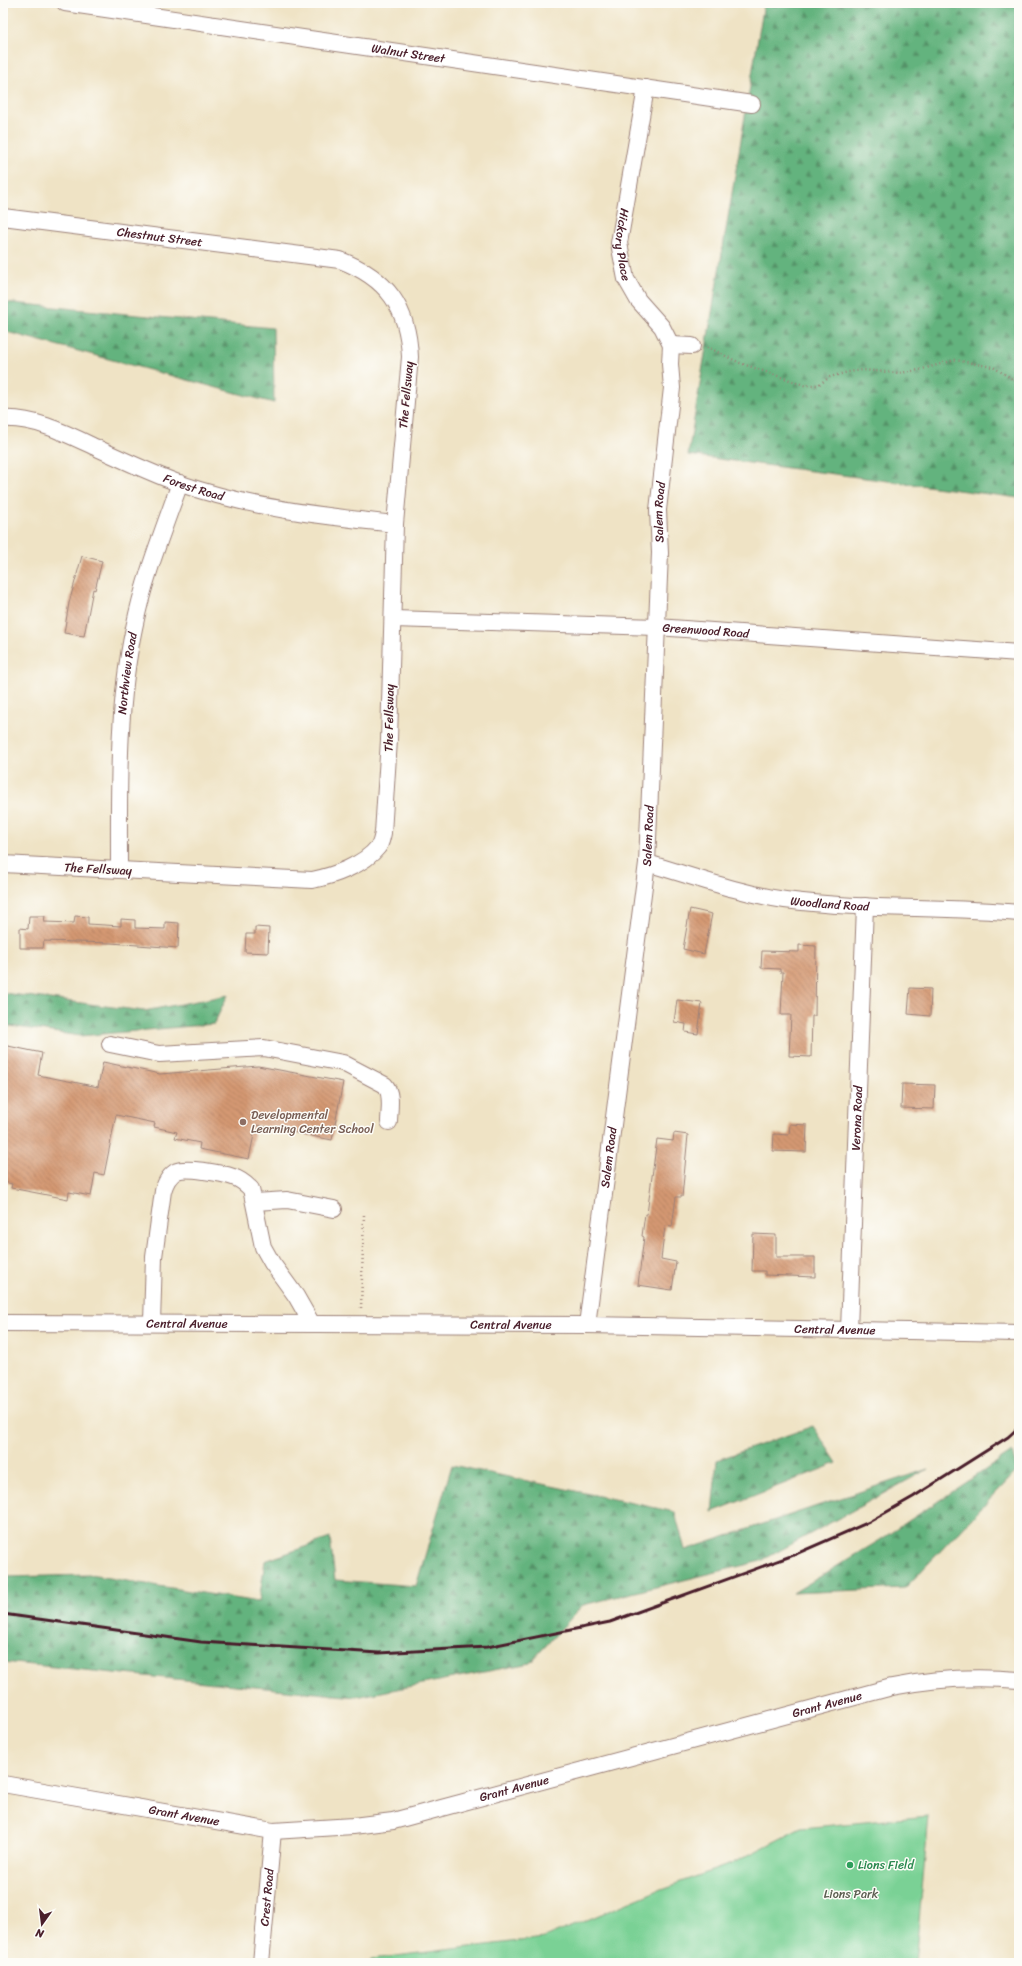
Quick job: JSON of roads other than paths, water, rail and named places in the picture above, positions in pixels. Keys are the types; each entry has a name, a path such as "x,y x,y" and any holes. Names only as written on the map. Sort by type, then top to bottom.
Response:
{"street":[{"name":"Walnut Street","path":"64,3 752,104"},
{"name":"Hickory Place","path":"646,88 619,244 626,279 638,300 662,326 670,344"},
{"name":"Chestnut Street","path":"3,216 317,256"},
{"name":"The Fellsway","path":"3,864 312,880 332,876 350,868 378,847 383,833 386,798 395,524 410,357 409,337 404,318 395,300 375,278 359,267 340,260 317,256"},
{"path":"670,344 692,346"},
{"name":"Salem Road","path":"587,1325 646,863 660,553 658,510 672,388 670,344"},
{"name":"Forest Road","path":"3,418 37,424 66,434 180,484 220,496 270,507 318,515 395,524"},
{"name":"Northview Road","path":"119,870 119,773 122,720 133,628 148,570 180,484"},
{"name":"Greenwood Road","path":"393,619 657,627 1019,653"},
{"name":"Woodland Road","path":"646,863 758,894 799,901 865,906 939,907 1019,913"},
{"name":"Verona Road","path":"849,1330 865,906"},
{"path":"110,1044 158,1054 264,1048 343,1063 388,1088 390,1096 389,1122"},
{"path":"152,1323 154,1257 161,1202 165,1186 169,1178 176,1171 187,1169 232,1176 246,1184 251,1189 264,1247 272,1263 296,1296 312,1324"},
{"path":"255,1202 287,1200 334,1209"},
{"name":"Central Avenue","path":"3,1322 587,1325 1019,1333"},
{"name":"Grant Avenue","path":"3,1784 273,1831 353,1826 393,1820 884,1689 922,1681 982,1677 1019,1680"},
{"name":"Crest Road","path":"260,1963 273,1831"}],"railway":[{"path":"3,1614 201,1642 379,1653 487,1647 610,1622 791,1556 869,1522 913,1497 1008,1437 1019,1427"}],"place":[{"name":"Developmental Learning Center School","path":"243,1122"},
{"name":"Lions Field","path":"850,1865"}],"park label":[{"name":"Lions Park","path":"851,1894"}]}
